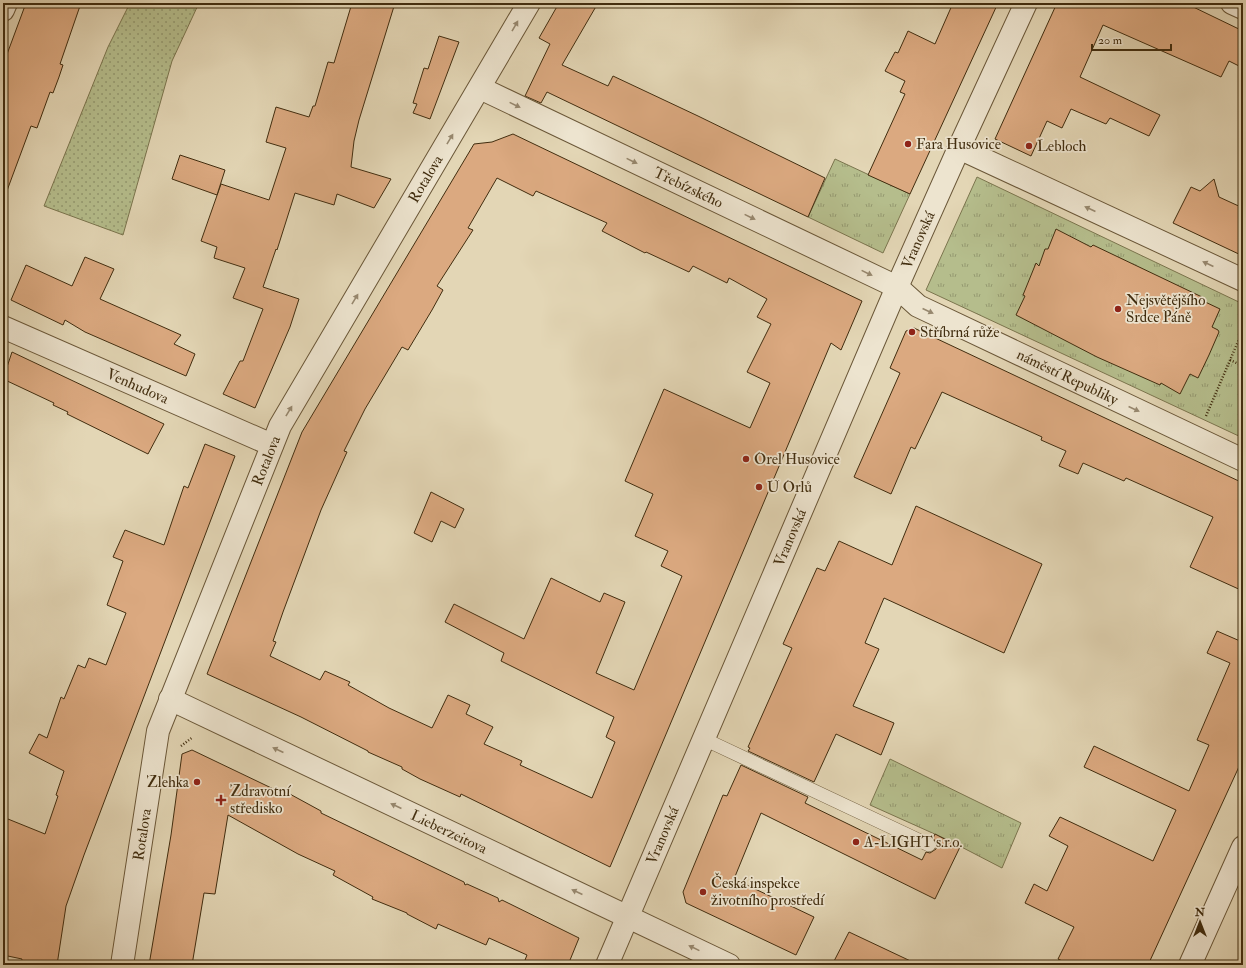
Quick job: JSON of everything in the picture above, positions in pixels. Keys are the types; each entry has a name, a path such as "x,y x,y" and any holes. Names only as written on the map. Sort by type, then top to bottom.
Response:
{"street":[{"path":"3,10 6,3"},
{"name":"Rotalova","path":"122,965 158,731 280,426 529,3"},
{"name":"Vranovská","path":"607,965 958,148 1026,3"},
{"path":"1232,3 1243,8"},
{"name":"Třebízského","path":"480,88 898,287"},
{"path":"958,148 1243,280"},
{"name":"náměstí Republiky","path":"898,287 918,306 1243,460"},
{"name":"Venhudova","path":"3,327 272,445"},
{"name":"Lieberzeitova","path":"170,699 729,965"},
{"path":"1190,965 1243,846"}],"lane":[{"path":"704,739 929,845"}],"path":[{"path":"1197,438 1243,330"},
{"path":"1230,360 1243,366"},
{"path":"174,751 192,737 200,740"}],"green space":[{"path":"130,3 199,3 172,61 123,235 44,206 108,47"},
{"path":"835,159 910,194 883,253 808,217"},
{"path":"977,177 1243,304 1243,438 926,290"},
{"path":"890,759 1021,823 1002,868 948,840 870,805"}],"building":[{"path":"26,3 81,3 60,64 63,65 53,93 50,92 37,128 31,126 5,196 3,196 3,65"},
{"path":"352,3 395,3 359,120 354,141 351,167 391,179 374,208 337,194 334,205 295,193 277,250 276,249 263,287 299,299 290,327 255,408 223,394 240,361 243,361 263,309 233,298 245,268 214,258 217,247 201,241 221,184 269,200 286,148 266,142 276,107 309,117 313,106 315,106 328,62 334,63"},
{"path":"559,3 598,3 562,65 608,86 613,76 825,178 808,217 547,92 541,103 525,96 550,44 539,38"},
{"path":"953,3 998,3 910,194 868,175 905,94 900,92 905,81 885,71 895,52 898,53 908,31 935,44"},
{"path":"1057,3 1185,3 1243,31 1243,68 1229,61 1221,77 1103,25 1080,77 1160,115 1149,136 1110,118 1106,124 1071,109 1062,128 1047,121 1031,156 995,139"},
{"path":"439,36 459,42 430,119 413,113 417,104 413,103 424,68 428,69"},
{"path":"513,134 862,301 841,350 831,343 610,867 461,794 460,797 420,779 402,769 402,767 368,752 301,717 207,674 302,432 474,144 492,142","holes":["497,178 533,196 536,191 607,223 602,231 645,253 646,252 689,272 693,266 727,283 729,278 767,299 757,317 771,324 747,372 770,383 750,428 664,389 625,481 653,494 635,536 668,551 661,566 682,576 634,690 596,673 625,602 604,593 600,602 551,578 524,639 454,604 445,622 504,653 501,661 614,717 606,737 615,742 592,798 520,765 522,761 484,744 493,727 466,714 470,705 448,695 432,728 389,708 348,685 350,682 325,671 320,680 270,656 276,642 273,641 283,612 321,510 347,452 344,451 365,409 402,347 408,350 432,310 443,290 437,286 473,230 468,228"]},
{"path":"180,155 225,170 217,195 172,179"},
{"path":"1214,179 1219,197 1243,208 1243,256 1173,223 1191,187 1200,191"},
{"name":"Nejsvětějšího Srdce Páně","path":"1056,229 1091,247 1093,245 1202,297 1201,300 1220,309 1212,327 1219,332 1209,355 1198,378 1190,374 1180,394 1161,383 1160,385 1097,357 1016,315 1025,296 1023,295 1036,263 1039,266 1045,249 1048,249"},
{"path":"85,257 114,269 100,299 181,335 174,344 195,354 186,376 85,332 65,320 63,325 11,300 26,265 72,286"},
{"path":"914,328 1243,483 1243,591 1190,567 1213,517 1126,478 1124,481 1083,463 1078,474 1059,466 1066,451 1041,440 1042,437 942,392 915,449 911,447 891,494 854,477 900,373 890,368 906,331"},
{"path":"12,352 164,424 148,454 67,414 68,412 53,405 54,403 3,379"},
{"path":"205,444 235,456 66,906 57,965 21,965 22,959 3,955 3,817 45,834 58,796 56,795 64,771 29,753 39,734 47,738 61,697 64,699 78,665 85,668 89,658 106,665 126,613 107,605 123,561 113,557 125,530 164,545 184,486 188,488"},
{"path":"431,492 464,509 455,528 441,521 432,542 414,533"},
{"path":"916,506 1042,564 1004,653 884,598 865,643 879,649 853,706 894,723 881,755 836,734 814,782 748,751 750,748 748,747 792,648 783,644 817,568 825,571 839,541 892,565"},
{"path":"1217,631 1240,641 1243,633 1243,758 1148,965 1071,965 1058,959 1074,927 1025,903 1034,884 1047,891 1068,846 1049,836 1060,817 1153,861 1176,810 1084,767 1094,746 1189,791 1209,745 1197,740 1230,663 1207,653"},
{"path":"192,750 286,795 288,793 321,811 321,813 464,882 465,885 467,884 498,898 499,902 502,900 579,938 568,965 523,965 527,955 489,938 486,945 438,924 436,929 407,913 372,899 373,897 333,875 335,871 298,854 228,815 215,894 204,893 192,965 149,965 171,835 182,754"},
{"path":"741,765 808,797 805,803 922,860 926,852 930,853 936,849 937,844 933,838 935,834 960,847 935,899 761,813 734,879 814,917 796,955 686,903 683,892 723,795 727,796"},
{"path":"849,932 919,965 832,965"}],"place":[{"name":"Fara Husovice","path":"908,144"},
{"name":"Lebloch","path":"1029,146"},
{"name":"Nejsvětějšího Srdce Páně","path":"1118,309"},
{"name":"Stříbrná růže","path":"912,332"},
{"name":"Orel Husovice","path":"746,459"},
{"name":"U Orlů","path":"759,487"},
{"name":"Zlehka","path":"197,782"},
{"name":"Zdravotní středisko","path":"221,800"},
{"name":"A-LIGHT s.r.o.","path":"856,842"},
{"name":"Česká inspekce životního prostředí","path":"703,892"}]}
